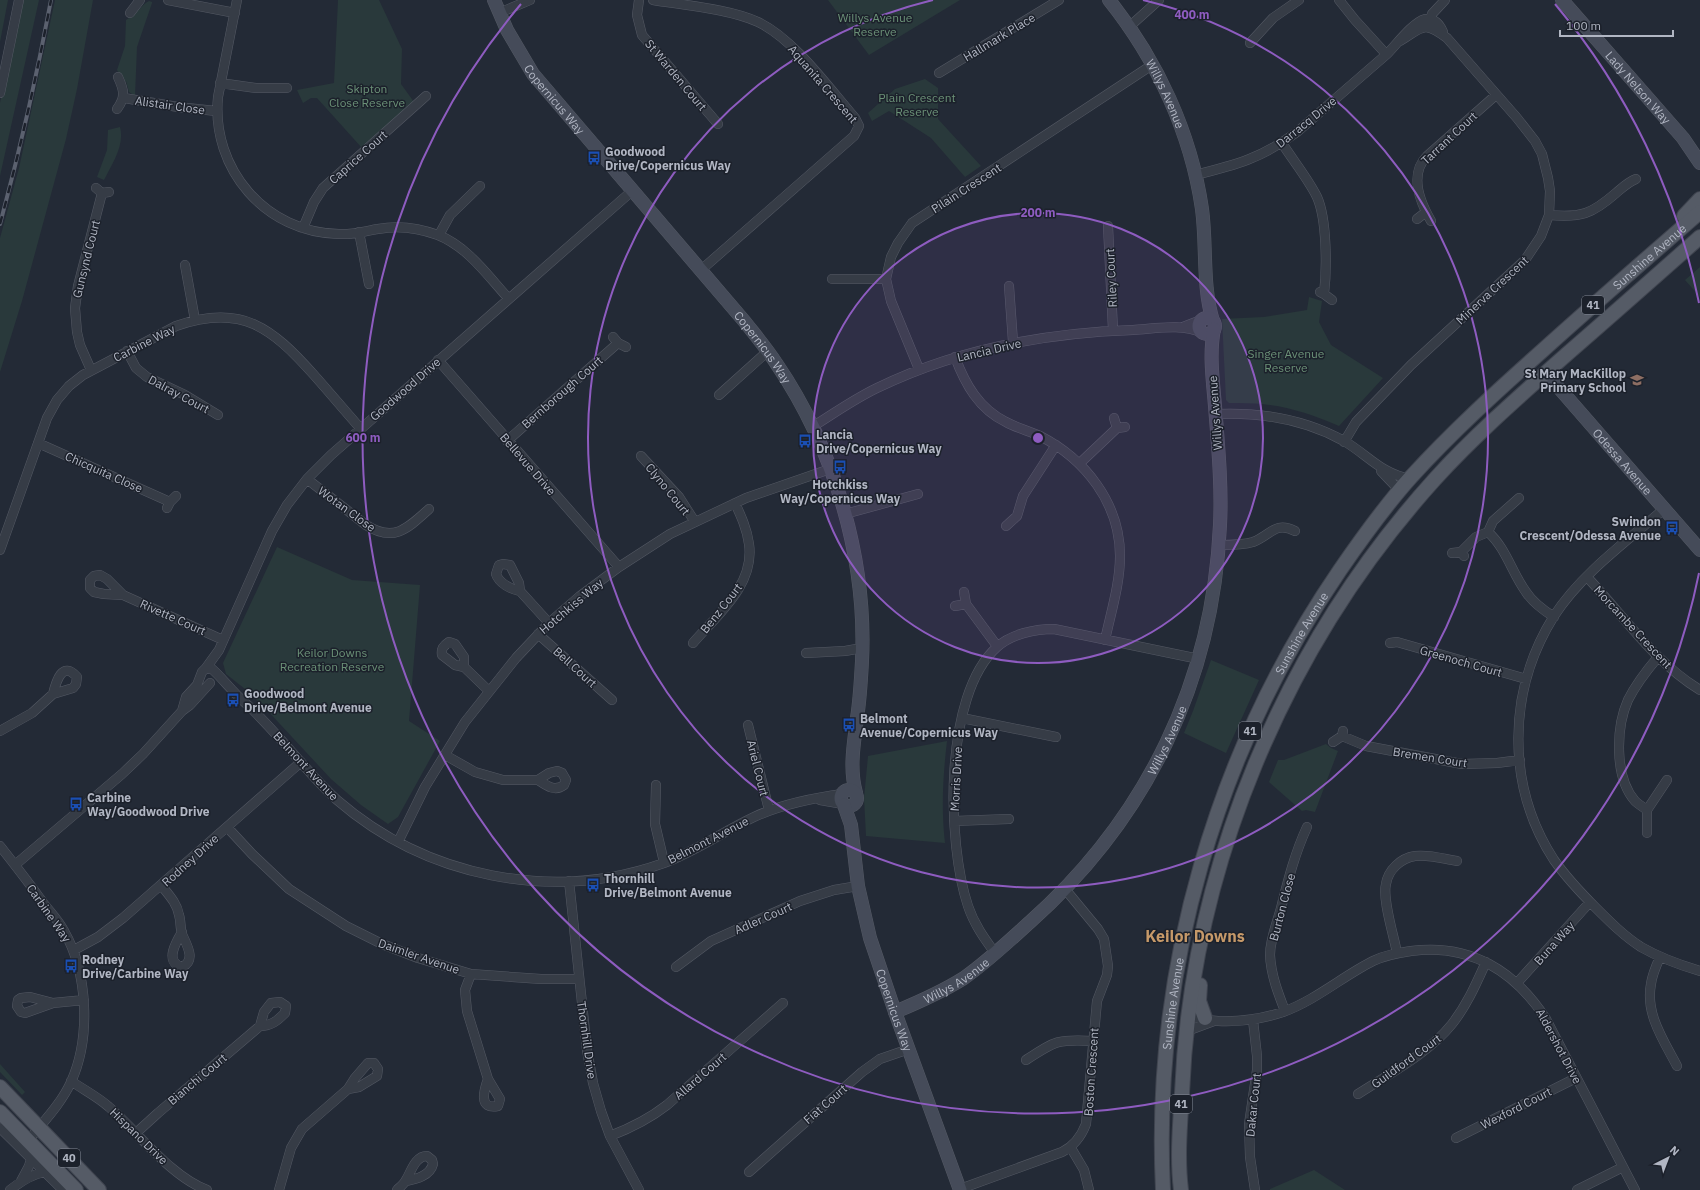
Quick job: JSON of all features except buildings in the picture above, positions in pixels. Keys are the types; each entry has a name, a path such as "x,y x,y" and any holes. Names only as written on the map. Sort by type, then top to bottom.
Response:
{"main road":[{"path":"1654,252 1677,223 1700,200"},
{"name":"Sunshine Avenue","path":"1163,1190 1161,1138 1171,1007 1187,922 1203,856 1232,774 1251,728 1270,688 1304,627 1351,554 1410,479 1462,424 1533,359 1700,212"},
{"name":"Sunshine Avenue","path":"1181,1190 1182,1085 1188,1017 1204,931 1221,861 1247,786 1279,709 1305,659 1337,606 1380,546 1435,480 1470,443 1546,373 1700,238"},
{"path":"1533,359 1546,373"},
{"path":"1400,491 1408,493 1415,492 1444,463 1470,443"},
{"path":"1204,931 1199,1001 1210,1019"},
{"path":"1163,1097 1170,1072 1175,1028 1178,1022 1188,1017"},
{"path":"1162,1165 1170,1161 1174,1153 1174,1123 1182,1085"},
{"name":"40","path":"0,1086 99,1190"},
{"name":"40","path":"0,1112 76,1190"}],"street":[{"path":"0,93 19,0"},
{"path":"130,13 140,0"},
{"path":"168,0 235,13"},
{"path":"237,0 220,83 216,111 222,143 230,164 242,184 267,210 291,224 322,233 341,234 395,227 424,230 439,235 466,252 509,299"},
{"name":"Copernicus Way","path":"494,0 518,50 533,74 701,270 768,351 785,377 812,427 830,469 845,514 857,577 862,648 859,700 847,799 852,825 858,886 870,938 895,1012 960,1190"},
{"path":"499,13 530,0"},
{"name":"St Warden Court","path":"639,0 637,15 642,35 718,124"},
{"name":"Aquanita Crescent","path":"653,0 735,14 757,22 775,32 798,53 855,118 859,126 854,136 701,270"},
{"name":"Hallmark Place","path":"939,73 1060,0"},
{"name":"Willys Avenue","path":"895,1012 947,988 972,972 996,953 1065,890 1105,844 1144,786 1177,720 1192,684 1212,602 1219,545 1221,492 1212,355 1206,326 1208,294 1203,223 1195,175 1189,150 1176,114 1152,65 1129,27 1109,0"},
{"path":"1129,27 1159,0"},
{"path":"1250,43 1273,18 1299,0"},
{"path":"1339,0 1386,54"},
{"name":"Darracq Drive","path":"1195,175 1231,166 1252,158 1282,143 1297,132 1386,54 1420,22 1429,22 1437,8 1445,0"},
{"name":"Lady Nelson Way","path":"1562,0 1683,138 1700,163"},
{"name":"Minerva Crescent","path":"1344,442 1356,422 1411,365 1525,260 1542,236 1549,215 1550,191 1546,165 1542,154 1528,131 1447,38 1438,23 1429,22"},
{"name":"Pilain Crescent","path":"919,369 891,301 886,279 891,258 898,243 912,223 1152,65"},
{"name":"Alistair Close","path":"118,77 123,88 124,98 118,109"},
{"path":"220,83 256,88 287,88"},
{"name":"Tarrant Court","path":"1431,221 1421,201 1417,178 1420,163 1496,95"},
{"name":"Caprice Court","path":"303,228 318,195 327,184 426,96"},
{"name":"Alistair Close","path":"124,98 178,107 216,111"},
{"name":"Lady Nelson Way","path":"1683,138 1700,153"},
{"path":"1282,143 1316,195 1321,207 1327,271 1321,293 1332,300"},
{"path":"1549,215 1577,216 1591,212 1609,200 1630,178"},
{"path":"439,235 450,215 480,186"},
{"name":"Goodwood Drive","path":"215,672 219,650 223,640 280,517 296,491 331,455 632,190"},
{"name":"Gunsynd Court","path":"91,370 80,345 77,332 75,308 78,286 103,191"},
{"path":"1417,219 1426,212"},
{"name":"Riley Court","path":"1108,226 1113,330"},
{"path":"359,232 369,285"},
{"path":"185,265 195,320"},
{"path":"832,279 886,279"},
{"path":"1009,286 1013,342"},
{"name":"Carbine Way","path":"0,550 46,418 57,400 76,380 91,370 176,326 203,318 230,318 251,323 273,334 293,352 361,429"},
{"name":"Lancia Drive","path":"812,427 875,389 919,369 956,357 1013,342 1113,330 1206,326"},
{"name":"Bernborough Court","path":"507,441 619,342"},
{"name":"Dalray Court","path":"127,351 136,368 147,377 185,395 219,415"},
{"path":"719,395 768,351"},
{"path":"956,357 968,387 993,415 1005,422 1038,435 1056,445 1080,463 1101,490 1109,506 1119,540 1120,555 1118,582 1105,640"},
{"name":"Bellevue Drive","path":"438,360 507,441 619,567"},
{"name":"Odessa Avenue","path":"1546,373 1700,550"},
{"path":"1216,414 1244,413 1277,417 1308,425 1344,442 1376,465 1393,475 1410,479"},
{"path":"1080,463 1121,428 1114,418"},
{"name":"Chicquita Close","path":"38,443 171,502"},
{"path":"1006,526 1020,518 1023,496 1056,445"},
{"name":"Clyno Court","path":"641,456 679,497 695,522"},
{"path":"1376,465 1400,491"},
{"name":"Hotchkiss Way","path":"398,842 425,787 464,722 538,634 580,596 619,567 670,534 735,503 830,469"},
{"name":"Wotan Close","path":"307,479 366,525 375,531 384,534 394,534 408,528 429,508"},
{"path":"845,514 918,494"},
{"path":"1459,553 1476,537 1488,532 1493,521 1519,498"},
{"name":"Benz Court","path":"693,643 730,600 743,582 747,570 749,545 745,527 735,503"},
{"path":"1664,509 1587,577 1571,593 1554,617 1540,642 1526,679 1520,709 1517,736 1522,776 1530,809 1545,843 1563,872 1590,902 1627,938 1660,957 1700,971"},
{"path":"1219,545 1253,542 1275,529 1291,525"},
{"path":"1488,532 1502,549 1526,592 1536,604 1554,617"},
{"name":"Morcambe Crescent","path":"1587,577 1658,657 1681,677 1700,690"},
{"path":"520,591 549,623"},
{"path":"964,592 966,604 997,646"},
{"name":"Rivette Court","path":"123,595 223,640"},
{"path":"955,606 966,604"},
{"name":"Morris Drive","path":"996,953 975,923 966,899 956,842 954,821 955,768 962,718 972,682 978,669 997,646 1018,635 1042,629 1054,629 1199,659"},
{"name":"Bell Court","path":"538,634 612,700"},
{"name":"Greenoch Court","path":"1394,641 1526,679"},
{"path":"806,653 845,651 862,648"},
{"name":"Goodwood Drive","path":"206,668 219,650"},
{"path":"1647,810 1636,802 1631,796 1626,784 1622,770 1619,741 1624,712 1628,700 1643,675 1658,657"},
{"path":"464,667 489,691"},
{"path":"15,865 122,774 215,679 215,672 212,669 206,668 202,672 195,688 186,697 182,711"},
{"name":"Belmont Avenue","path":"215,672 260,716 326,790 345,806 376,829 398,842 440,862 481,873 522,880 569,881 602,878 623,874 664,862 697,848 741,823 769,810 814,800 847,799"},
{"path":"201,677 203,681 210,683"},
{"name":"Belmont Avenue","path":"210,683 235,693"},
{"path":"0,731 32,713 53,694"},
{"path":"962,718 1056,737"},
{"name":"Ariel Court","path":"748,725 769,810"},
{"name":"Bremen Court","path":"1333,742 1343,734 1366,746 1462,764 1497,763 1520,760"},
{"path":"445,755 475,772 503,780 538,780"},
{"name":"Rodney Drive","path":"74,950 104,933 301,762"},
{"path":"1647,833 1647,810 1667,780"},
{"path":"656,785 655,824 664,862"},
{"path":"954,821 1009,819"},
{"name":"Daimler Avenue","path":"227,827 252,854 289,889 346,926 382,944 418,958 471,974 534,979 579,979"},
{"name":"Burton Close","path":"1285,1011 1275,981 1270,954 1272,939 1296,852 1307,827"},
{"name":"Carbine Way","path":"0,846 64,930 74,950 84,1000 83,1032 78,1058 71,1081 57,1104 28,1141"},
{"path":"1397,953 1385,894 1386,884 1390,873 1405,858 1415,856 1428,856 1457,861"},
{"name":"Thornhill Drive","path":"569,881 586,1050 593,1083 610,1136 639,1190"},
{"path":"161,885 174,902 179,914 182,932"},
{"name":"Adler Court","path":"676,967 711,941 800,901 834,890 858,886"},
{"name":"Boston Crescent","path":"1065,890 1090,918 1104,940 1108,966 1107,975 1097,1001 1092,1041 1086,1124 1078,1140 1071,1148"},
{"name":"Buna Way","path":"1517,983 1590,902"},
{"name":"Aldershot Drive","path":"1188,1017 1253,1020 1285,1011 1373,961 1397,953 1422,950 1447,950 1471,956 1486,962 1517,983 1528,994 1546,1019 1635,1190"},
{"path":"1660,957 1650,985 1650,1005 1656,1026 1677,1066"},
{"name":"Guildford Court","path":"1358,1094 1426,1050 1445,1033 1464,1007 1486,962"},
{"path":"471,974 465,990 467,1011 488,1079"},
{"path":"52,1003 84,1000"},
{"name":"Allard Court","path":"610,1136 650,1118 667,1105 783,1003"},
{"name":"Aldershot Drive","path":"1187,1031 1210,1019"},
{"name":"Dakar Court","path":"1253,1020 1257,1070 1249,1124 1250,1157 1255,1190"},
{"name":"Bianchi Court","path":"136,1133 158,1112 260,1026"},
{"path":"1026,1060 1052,1043 1060,1040 1092,1041"},
{"name":"Fiat Court","path":"749,1172 862,1072 880,1059 909,1049"},
{"name":"Wexford Court","path":"1456,1138 1576,1078"},
{"name":"Hispano Drive","path":"71,1081 108,1106 170,1166 200,1187 207,1190"},
{"path":"279,1190 291,1148 302,1129 348,1089"},
{"path":"0,1128 63,1190"},
{"path":"960,1190 1071,1148 1084,1170 1090,1190"},
{"path":"21,1181 31,1159"},
{"path":"1577,1190 1623,1166"},
{"path":"10,1190 21,1181 44,1172"},
{"path":"397,1190 406,1180"}],"green space":[{"path":"0,0 8,0 0,42"},
{"path":"20,0 39,0 0,176 0,103"},
{"path":"55,0 93,0 77,89 66,139 22,301 0,372 0,238 19,168"},
{"name":"Skipton Close Reserve","path":"338,0 379,0 402,49 401,84 414,102 362,148 317,98 311,98 303,103 297,90 334,83"},
{"name":"Willys Avenue Reserve","path":"828,0 960,0 869,55"},
{"path":"149,1 152,3 137,47 135,96 129,92 126,81 125,82 117,70 125,46 126,20"},
{"name":"Plain Crescent Reserve","path":"925,79 938,88 938,119 981,166 965,177 931,138 889,111 872,121 868,113 895,89"},
{"path":"120,127 121,141 114,161 104,180 97,177 107,150 108,130"},
{"path":"1700,267 1700,297 1685,280"},
{"name":"Singer Avenue Reserve","path":"1309,297 1322,301 1319,322 1331,345 1383,378 1339,426 1311,415 1272,405 1229,403 1226,400 1222,319 1264,317 1307,310"},
{"name":"Keilor Downs Recreation Reserve","path":"277,547 352,580 420,585 409,721 440,741 398,817 388,824 361,805 331,779 266,709 245,689 226,674 223,663"},
{"path":"1211,660 1259,680 1226,753 1184,733"},
{"path":"947,741 943,792 945,843 866,836 864,798 868,756"},
{"path":"1326,744 1338,751 1315,812 1306,810 1302,811 1269,782 1278,760 1284,760"},
{"path":"0,1064 25,1092 22,1095 0,1072"},
{"path":"1314,1170 1345,1190 1270,1190 1270,1189"}],"railway":[{"path":"0,224 28,112 51,0"}],"place":[{"name":"Goodwood Drive/Copernicus Way","path":"594,158"},
{"name":"St Mary MacKillop Primary School","path":"1637,380"},
{"name":"Lancia Drive/Copernicus Way","path":"805,441"},
{"name":"Hotchkiss Way/Copernicus Way","path":"840,467"},
{"name":"Swindon Crescent/Odessa Avenue","path":"1672,528"},
{"name":"Goodwood Drive/Belmont Avenue","path":"233,700"},
{"name":"Belmont Avenue/Copernicus Way","path":"849,725"},
{"name":"Carbine Way/Goodwood Drive","path":"76,804"},
{"name":"Thornhill Drive/Belmont Avenue","path":"593,885"},
{"name":"Rodney Drive/Carbine Way","path":"71,966"}],"district":[{"name":"Keilor Downs","path":"1195,936"}]}
